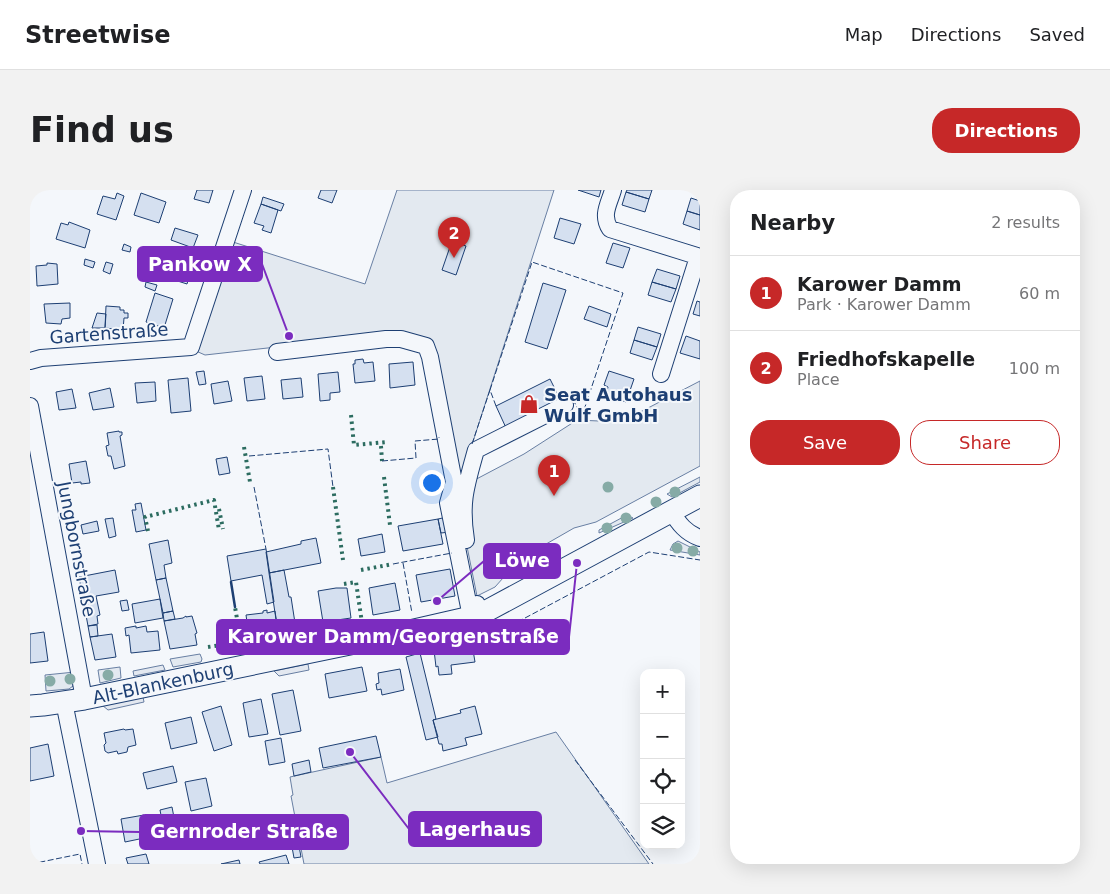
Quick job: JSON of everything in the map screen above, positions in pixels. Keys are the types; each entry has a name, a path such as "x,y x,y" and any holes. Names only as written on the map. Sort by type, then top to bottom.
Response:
{"main road":[{"name":"Alt-Blankenburg","path":"30,706 74,701 476,616 700,496"}],"street":[{"name":"Gartenstraße","path":"30,360 191,346 243,190"},
{"path":"613,190 605,221 610,229 699,257 661,374"},
{"path":"277,352 386,339 401,339 426,346 430,357 454,482 448,503 462,577 476,616 492,637"},
{"path":"476,616 476,599 463,519 464,493 476,450 566,405"},
{"name":"Jungbornstraße","path":"30,406 97,864"},
{"path":"671,511 689,534 700,538"}],"shaded area":[{"path":"397,190 554,190 460,482 432,346 384,335 205,355 196,351 233,242 365,284"},
{"path":"700,381 700,466 596,522 574,528 520,559 495,587 477,596 459,507 467,484 524,454 577,420 621,422"},
{"path":"700,477 700,482 672,497 667,494"},
{"path":"627,515 633,518 599,533 599,530"},
{"path":"678,541 700,552 700,555 670,550 673,544"},
{"path":"200,654 201,662 173,667 170,659"},
{"path":"308,664 309,670 279,676 274,671"},
{"path":"163,665 165,670 134,676 133,671"},
{"path":"120,667 121,678 100,683 98,670"},
{"path":"75,672 73,686 69,689 46,691 45,675"},
{"path":"143,697 144,702 108,710 102,705"},
{"path":"556,732 649,864 304,864 291,796 293,795 290,777 381,757 387,783"}],"building":[{"path":"197,190 213,190 209,203 194,199"},
{"path":"321,190 337,190 332,203 318,198"},
{"path":"578,190 601,190 599,197"},
{"path":"627,190 652,190 649,199 626,192"},
{"path":"626,192 649,199 645,212 622,205"},
{"path":"117,193 124,196 116,220 97,214 103,196 115,199"},
{"path":"141,193 166,202 159,223 134,215"},
{"path":"263,197 284,204 281,211 261,204"},
{"path":"691,198 700,201 700,215 687,211"},
{"path":"261,204 278,210 271,233 262,230 264,226 254,223"},
{"path":"687,211 700,215 700,230 683,224"},
{"path":"560,218 581,224 574,244 554,238"},
{"path":"69,222 90,230 85,248 56,239 61,223 68,225"},
{"path":"175,228 198,235 193,248 171,240"},
{"path":"452,241 466,246 456,275 442,270"},
{"path":"613,243 630,248 623,268 606,263"},
{"path":"124,244 131,247 130,252 122,250"},
{"path":"172,257 193,263 187,284 165,277"},
{"path":"85,259 95,262 93,268 84,265"},
{"path":"106,262 113,264 110,274 103,271"},
{"path":"47,263 57,264 58,284 37,286 36,266 47,265"},
{"path":"657,269 680,276 676,289 652,282"},
{"path":"146,282 157,285 155,291 145,287"},
{"path":"652,282 676,289 671,302 648,295"},
{"path":"543,283 566,290 547,349 525,342"},
{"path":"155,293 173,299 164,328 146,322"},
{"path":"697,301 700,302 700,316 693,314"},
{"path":"70,303 70,318 62,319 61,324 46,323 44,304"},
{"path":"106,306 120,307 120,310 124,310 124,313 128,313 128,318 124,318 123,330 105,328"},
{"path":"589,306 611,314 607,327 584,319"},
{"path":"97,313 106,314 105,328 92,328"},
{"path":"638,327 661,334 657,347 634,340"},
{"path":"686,336 700,341 700,359 680,353"},
{"path":"634,340 657,347 652,360 630,353"},
{"path":"363,359 364,363 373,362 375,381 355,383 353,364 355,364 355,360"},
{"path":"413,362 415,385 390,388 389,364"},
{"path":"204,371 206,384 199,385 196,372"},
{"path":"609,371 634,379 626,402 606,395 608,387 604,385"},
{"path":"338,372 340,392 330,393 330,400 320,401 318,374"},
{"path":"262,376 265,399 247,401 244,378"},
{"path":"188,378 191,411 171,413 168,380"},
{"path":"301,378 303,397 283,399 281,380"},
{"name":"Seat Autohaus Wulf GmbH","path":"550,379 562,403 507,430 496,406"},
{"path":"228,381 232,401 214,404 211,384"},
{"path":"155,382 156,401 137,403 135,383"},
{"path":"110,388 114,407 93,410 89,393"},
{"path":"72,389 76,408 59,410 56,392"},
{"path":"122,432 120,436 125,466 114,469 106,446 109,445 107,433"},
{"path":"227,457 230,473 219,475 216,459"},
{"path":"86,461 90,483 72,483 69,464"},
{"path":"141,503 146,530 136,532 132,510 136,510 135,504"},
{"path":"447,517 450,532 441,533 438,519"},
{"path":"113,518 116,536 109,538 105,519"},
{"path":"438,519 443,544 403,551 398,526"},
{"path":"97,521 99,531 83,534 81,525"},
{"path":"382,534 385,552 361,556 358,539"},
{"path":"316,538 321,563 269,573 266,552 301,544 301,541"},
{"path":"168,540 172,563 164,565 166,578 156,580 149,544"},
{"path":"266,549 274,602 267,604 262,575 231,581 227,556"},
{"path":"450,569 455,596 421,602 416,575"},
{"path":"115,570 119,592 96,596 100,615 97,616 98,624 88,626 79,577"},
{"path":"284,570 295,623 277,626 269,573"},
{"path":"166,578 173,611 163,613 156,580"},
{"path":"395,583 400,610 373,615 369,588"},
{"path":"347,588 351,618 323,622 318,591"},
{"path":"160,599 163,618 135,623 132,604"},
{"path":"127,600 129,610 122,611 120,601"},
{"path":"267,610 267,613 275,611 278,632 268,634 268,638 259,640 258,635 249,636 246,615 263,613 263,611"},
{"path":"173,611 175,619 164,621 163,613"},
{"path":"192,616 197,633 195,634 197,645 170,649 164,621"},
{"path":"97,625 98,636 90,637 88,626"},
{"path":"136,626 136,628 146,626 147,632 158,631 160,650 131,653 129,635 126,636 125,628"},
{"path":"44,632 48,661 30,663 30,634"},
{"path":"112,634 116,657 95,660 90,637"},
{"path":"463,646 464,651 473,650 475,662 451,665 452,674 439,675 434,650"},
{"path":"420,653 436,719 433,720 438,737 426,740 406,657"},
{"path":"362,667 367,691 329,698 325,674"},
{"path":"400,669 404,690 382,695 381,689 377,690 376,684 379,683 378,673"},
{"path":"293,690 301,731 280,735 272,694"},
{"path":"261,699 268,734 249,737 243,703"},
{"path":"221,706 232,745 214,751 202,712"},
{"path":"475,706 482,734 465,738 467,745 443,751 442,744 439,744 433,720 461,713 460,710"},
{"path":"191,717 197,743 171,749 165,723"},
{"path":"133,729 136,745 128,747 127,752 118,754 117,751 108,753 105,751 104,733"},
{"path":"376,736 381,757 323,768 319,748"},
{"path":"281,738 285,762 269,765 265,741"},
{"path":"48,744 54,776 30,781 30,748"},
{"path":"309,760 311,772 294,776 292,764"},
{"path":"173,766 177,782 147,789 143,773"},
{"path":"206,778 212,806 191,811 185,782"},
{"path":"172,807 176,828 164,831 160,810"},
{"path":"144,815 149,837 125,842 121,819"},
{"path":"299,846 301,857 294,858 292,847"},
{"path":"146,854 149,864 128,864 126,858"},
{"path":"286,855 289,864 260,864 259,862"},
{"path":"239,860 240,864 221,864"}],"hedge":[{"path":"351,415 354,445 387,442"},
{"path":"381,446 382,461"},
{"path":"244,447 250,482"},
{"path":"384,477 390,525"},
{"path":"333,487 343,560"},
{"path":"148,531 145,517 214,500 219,530"},
{"path":"219,509 223,529"},
{"path":"361,570 393,564"},
{"path":"344,584 356,582 362,623"},
{"path":"208,647 241,642 235,607"}],"fence":[{"path":"496,406 490,390 532,262 623,293 582,416 572,398 566,401"},
{"path":"472,444 490,390"},
{"path":"382,461 416,458 415,441 439,439 439,437"},
{"path":"249,456 328,449 333,487"},
{"path":"254,487 266,549"},
{"path":"510,626 649,552 700,560"},
{"path":"393,564 452,553"},
{"path":"403,563 412,613"},
{"path":"575,760 653,864"},
{"path":"31,864 80,854 82,864"}],"wall":[{"path":"231,582 235,607"}],"place":[{"name":"Friedhofskapelle","path":"454,258"},
{"name":"Pankow X","path":"289,336"},
{"name":"Seat Autohaus Wulf GmbH","path":"529,404"},
{"name":"Karower Damm","path":"554,496"},
{"name":"Karower Damm/Georgenstraße","path":"577,563"},
{"name":"Löwe","path":"437,601"},
{"name":"Lagerhaus","path":"350,752"},
{"name":"Gernroder Straße","path":"81,831"}]}
